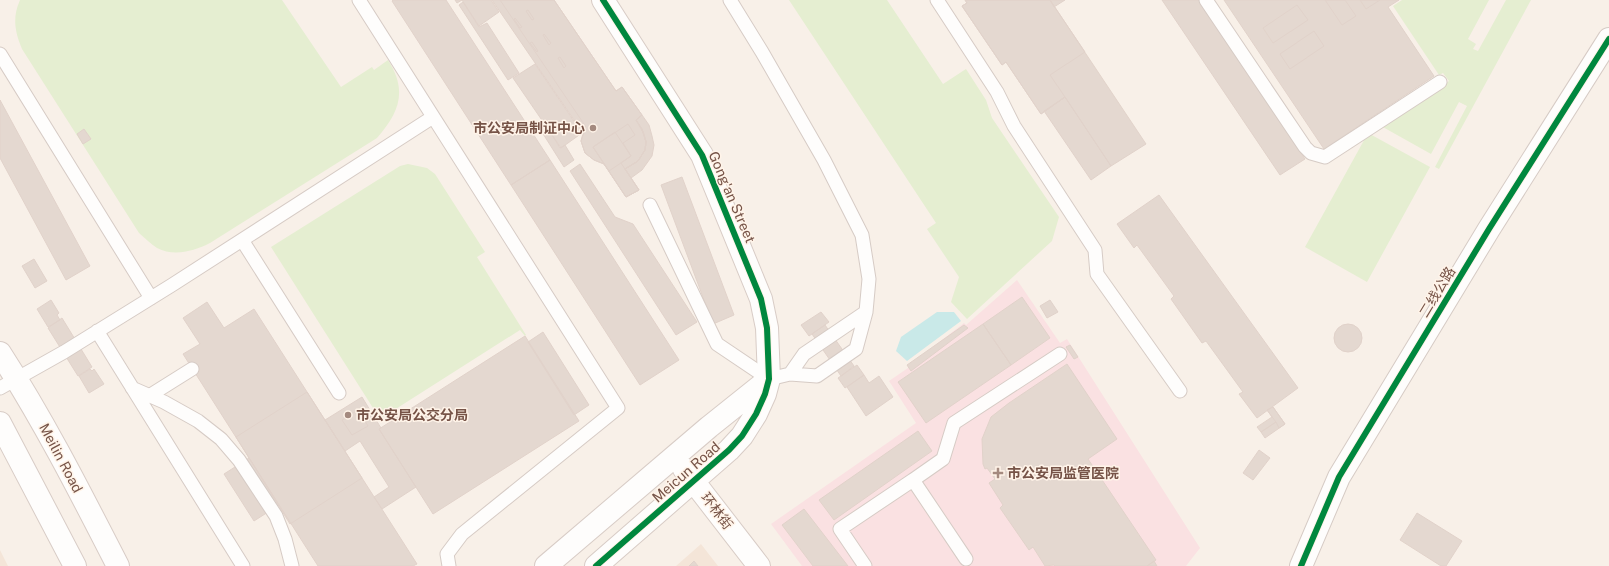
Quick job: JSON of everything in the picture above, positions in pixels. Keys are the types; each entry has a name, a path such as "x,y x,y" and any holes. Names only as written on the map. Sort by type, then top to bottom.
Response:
{"street":[{"name":"Gong'an Street","path":"603,0 702,155 761,298 767,328 769,379"},
{"name":"二线公路","path":"1301,566 1340,477 1489,229 1609,38"},
{"name":"Meilin Road","path":"0,353 8,383 62,458 118,566"},
{"name":"Meicun Road","path":"546,566 674,456 769,379"},
{"name":"Meicun Road","path":"596,566 729,450 742,436 756,414 765,394 769,379"},
{"path":"0,423 75,566"},
{"name":"环林街","path":"674,456 759,566"}],"lane":[{"path":"359,0 618,408 462,534 447,554 449,566"},
{"path":"650,206 717,344 769,379 790,374 818,376 856,349 866,312 869,278 862,235 824,160 762,52 730,0"},
{"path":"937,0 997,92 1014,126 1095,250 1097,274 1180,391"},
{"path":"1206,0 1305,147 1311,153 1325,157 1440,82"},
{"path":"0,54 151,298"},
{"path":"8,383 151,298 433,117"},
{"path":"242,240 339,393"},
{"path":"790,374 804,354 866,312"},
{"path":"97,331 243,566"},
{"path":"865,566 840,529 943,459 954,423 1060,354"},
{"path":"149,396 192,369"},
{"path":"132,388 164,402 198,421 220,439 239,460 276,516 285,539 292,566"},
{"path":"913,480 965,564"}],"shaded area":[{"name":"市公安局监管医院","path":"1017,280 1060,343 1067,339 1200,548 1186,566 802,566 771,524 916,423 889,381 908,368 908,366 964,323 966,325"},
{"path":"701,544 718,566 676,566"},
{"path":"0,550 8,566 0,566"}],"green space":[{"path":"20,0 282,0 341,87 372,67 374,70 388,60 398,82 398,101 391,120 377,138 210,243 184,252 164,251 157,248 139,233 22,49 15,25 16,13"},
{"path":"789,0 887,0 943,84 966,69 986,100 992,118 1059,217 1052,241 967,319 951,302 959,277 927,229 936,223"},
{"path":"1402,0 1489,0 1468,39 1476,44 1473,49 1478,51 1506,0 1531,0 1439,169 1435,167 1467,106 1459,102 1431,154 1381,126 1449,81 1443,73 1439,75 1393,6"},
{"path":"1368,133 1430,167 1367,282 1305,247"},
{"path":"408,164 427,168 435,174 485,252 477,257 526,335 525,336 520,330 380,419 271,247 400,166"}],"water":[{"path":"937,312 954,312 961,321 907,361 896,351 901,337"}],"building":[{"path":"446,0 550,160 511,185 392,1"},
{"path":"455,0 462,0 457,3"},
{"path":"462,0 491,0 499,12 479,26"},
{"path":"492,0 554,0 616,91 622,87 642,115 636,120 642,129 646,142 645,150 638,161 625,169 639,190 626,197 604,164 594,160 585,153 581,141 583,133"},
{"path":"500,0 554,0 616,91 622,87 642,115 636,120 642,129 646,142 645,150 638,161 625,169 639,190 626,197 604,164 594,160 585,153 581,141 586,127"},
{"path":"965,0 1050,0 1146,144 1111,166 1065,97 1041,114 1006,62 1002,65 962,6 967,3"},
{"path":"965,0 1050,0 1085,52 1050,75 1065,97 1041,114 1006,62 1002,65 962,6 967,3"},
{"path":"1050,0 1065,0 1054,7"},
{"path":"1162,0 1199,0 1305,159 1280,175"},
{"path":"1224,0 1399,0 1388,7 1434,76 1324,149"},
{"path":"1325,0 1345,0 1356,16 1342,25"},
{"path":"1360,0 1380,0 1366,9"},
{"path":"463,2 479,27 487,23 519,73 508,80 459,5"},
{"path":"1297,5 1308,20 1273,43 1263,28"},
{"path":"528,10 534,19 532,20 526,11"},
{"path":"515,18 522,27 520,28 514,19"},
{"path":"1314,31 1324,46 1290,69 1280,54"},
{"path":"544,34 551,43 549,45 543,35"},
{"path":"532,42 538,51 537,52 530,43"},
{"path":"560,57 566,66 564,68 558,58"},
{"path":"535,64 582,133 561,148 513,78"},
{"path":"1065,97 1111,166 1091,180 1044,111"},
{"path":"0,100 90,266 66,280 0,158"},
{"path":"642,115 649,125 654,145 652,156 642,170 631,178 625,169 638,161 645,150 646,142 644,134 636,120"},
{"path":"628,124 635,135 623,143 631,156 621,163 639,190 626,197 593,147"},
{"path":"546,125 560,148 565,145 574,160 564,167 540,129"},
{"path":"84,129 91,139 83,144 77,134"},
{"path":"615,132 631,156 609,171 593,147"},
{"path":"550,160 679,360 640,385 511,185"},
{"path":"580,164 615,217 633,224 697,322 676,335 570,171"},
{"path":"682,177 734,315 713,324 661,185"},
{"path":"1159,195 1298,388 1257,418 1239,394 1243,392 1206,341 1202,343 1171,299 1174,296 1137,245 1134,248 1117,224"},
{"path":"34,259 47,281 35,288 22,266"},
{"path":"1022,297 1050,338 1011,365 983,324"},
{"path":"51,300 59,313 57,315 60,320 48,327 37,309"},
{"path":"1050,300 1058,312 1047,318 1040,306"},
{"path":"207,302 224,328 254,309 417,564 413,566 318,566 183,354 200,344 183,318"},
{"path":"821,312 829,322 809,336 801,325"},
{"path":"62,318 92,367 78,376 48,328"},
{"path":"983,324 1011,365 926,423 898,382"},
{"path":"1348,324 1358,328 1362,338 1358,348 1348,352 1338,348 1334,338 1338,328"},
{"path":"825,325 854,366 841,376 812,334"},
{"path":"964,325 968,328 911,371 907,365"},
{"path":"543,332 589,405 574,415 528,342"},
{"path":"525,336 579,421 433,514 379,429"},
{"path":"1070,345 1078,357 1074,359 1066,347"},
{"path":"1067,364 1117,439 1088,459 1156,560 1147,566 1045,566 1033,547 1029,550 1000,508 1003,505 989,483 995,479 987,468 985,469 983,464 982,439 991,417"},
{"path":"857,365 864,375 845,388 838,378"},
{"path":"90,369 92,371 94,369 104,384 89,393 79,376"},
{"path":"864,375 869,383 879,376 893,397 866,416 847,387"},
{"path":"307,392 362,478 290,524 236,437"},
{"path":"362,397 381,428 379,429 416,487 382,509 374,497 389,487 360,441 345,451 325,420"},
{"path":"1273,407 1285,424 1279,428 1276,422 1261,432 1257,427 1272,417 1267,410"},
{"path":"1273,407 1285,424 1265,438 1261,432 1276,422 1267,410"},
{"path":"358,410 368,426 352,435 342,420"},
{"path":"918,431 932,451 834,520 819,500"},
{"path":"1259,450 1270,458 1253,480 1243,473"},
{"path":"249,458 279,505 254,521 224,474"},
{"path":"804,509 848,566 813,566 782,525"},
{"path":"1417,513 1462,541 1446,566 1441,566 1400,540"},
{"path":"694,561 698,566 689,566"},
{"path":"1154,561 1157,566 1147,566"}],"cycle path":[{"path":"596,566 729,450 742,436 756,414 765,394 769,379 767,328 761,299 702,155 603,0"},
{"path":"1301,566 1339,477 1489,229 1609,39"}],"place":[{"name":"市公安局制证中心","path":"593,128"},
{"name":"市公安局公交分局","path":"348,415"},
{"name":"市公安局监管医院","path":"998,473"}]}
